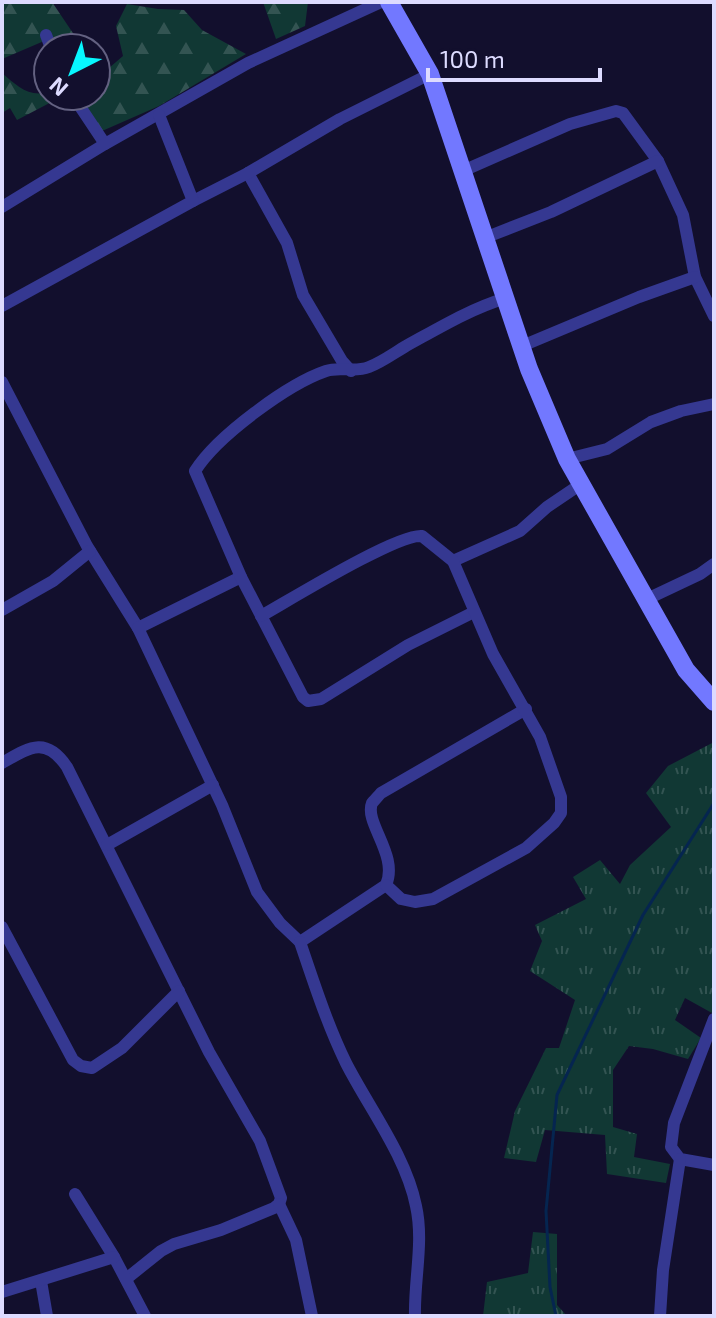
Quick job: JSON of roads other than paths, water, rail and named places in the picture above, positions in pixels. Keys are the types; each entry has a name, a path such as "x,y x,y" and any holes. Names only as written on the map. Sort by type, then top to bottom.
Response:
{"street":[{"path":"2,207 248,63 381,2"},
{"path":"389,2 430,74 522,346 567,459 686,670 714,702"},
{"path":"2,306 248,173 340,119 430,74"},
{"path":"465,170 570,124 616,111 626,116 658,161 683,215 695,277 714,316"},
{"path":"84,112 105,144"},
{"path":"159,115 193,201"},
{"path":"487,237 551,212 658,161"},
{"path":"248,173 287,243 303,295 351,371"},
{"path":"522,346 695,277"},
{"path":"474,612 408,645 321,699 308,701 303,697 241,577 195,475 197,467 265,404 329,370 351,371 369,367 467,313 506,298"},
{"path":"2,382 90,551 138,628 213,785 257,892 280,923 300,942 337,1043 405,1169 417,1208 419,1254 415,1316"},
{"path":"567,459 607,449 651,422 714,404"},
{"path":"453,561 520,531 547,507 581,484"},
{"path":"261,616 368,556 415,535 426,538 453,561 493,654 540,737 561,797 561,813 554,823 526,848 433,899 415,902 401,899 386,885"},
{"path":"2,610 43,588 90,551"},
{"path":"645,600 714,564"},
{"path":"138,628 241,577"},
{"path":"300,942 386,885 390,875 387,853 371,812 372,803 381,793 409,774 526,709"},
{"path":"2,763 29,747 46,747 58,754 107,845 209,1052 260,1141 281,1198 279,1204 296,1240 312,1316"},
{"path":"107,845 213,785"},
{"path":"2,927 73,1060 81,1066 92,1068 122,1048 179,991"},
{"path":"714,1019 674,1123 671,1147 680,1159 714,1165"},
{"path":"660,1316 663,1270 680,1159"},
{"path":"75,1194 114,1257 145,1316"},
{"path":"126,1279 174,1244 221,1230 279,1204"},
{"path":"2,1292 114,1257"},
{"path":"41,1281 47,1316"}],"waterway":[{"path":"556,1316 550,1287 546,1211 557,1095 643,915 714,803"}]}
